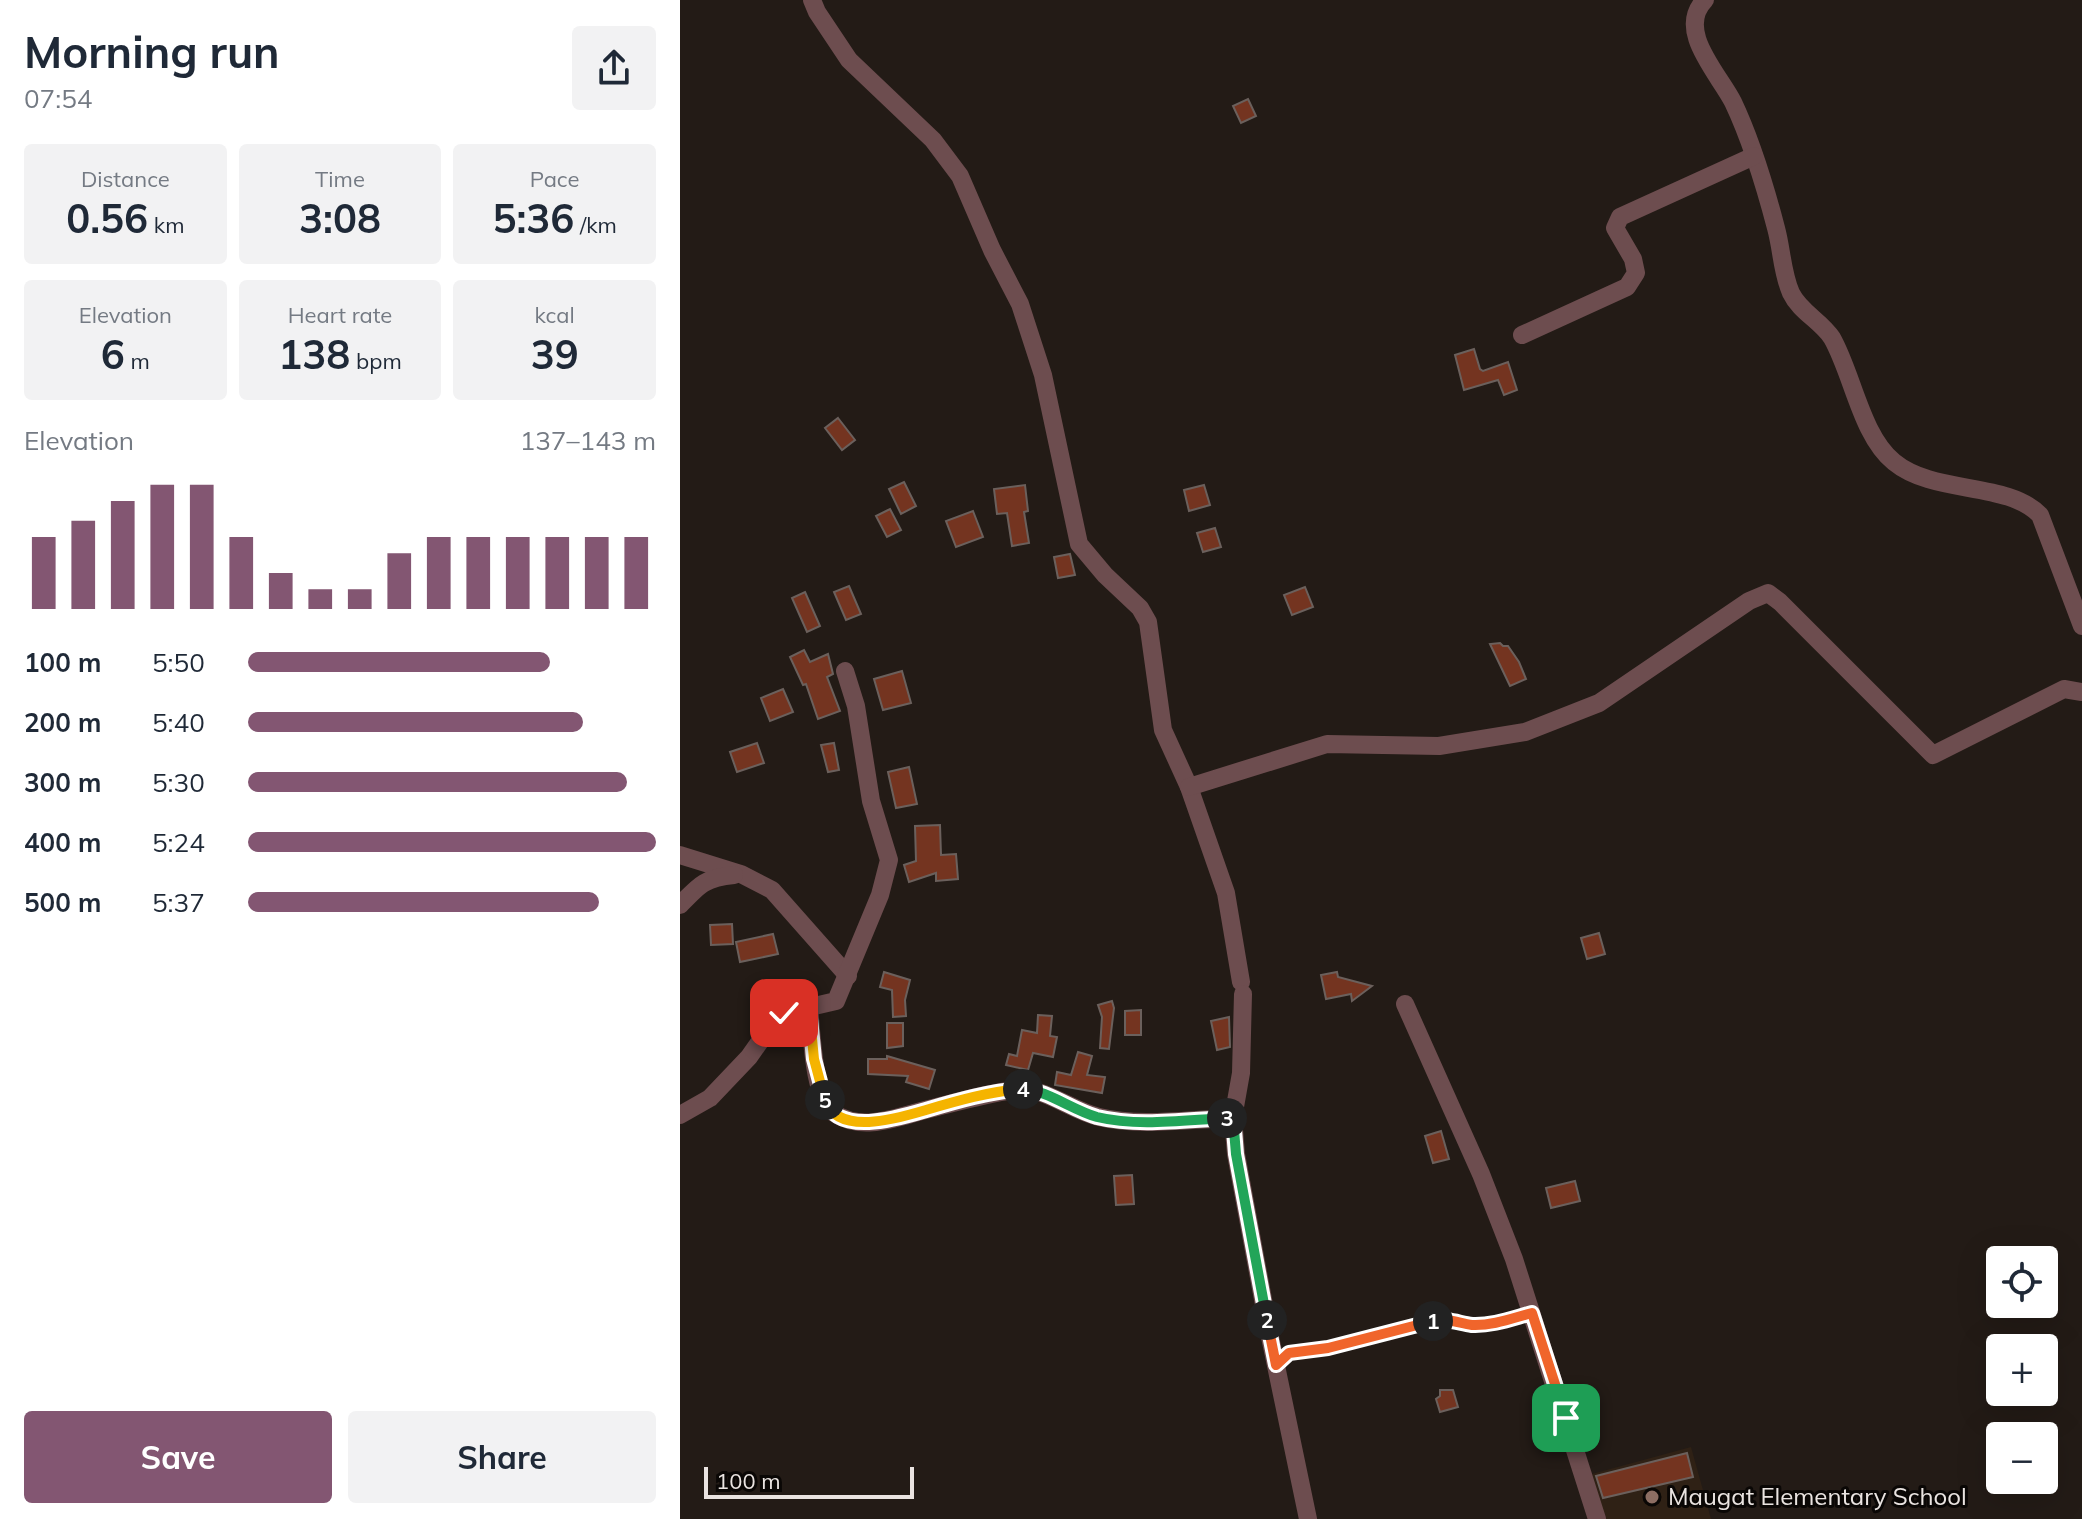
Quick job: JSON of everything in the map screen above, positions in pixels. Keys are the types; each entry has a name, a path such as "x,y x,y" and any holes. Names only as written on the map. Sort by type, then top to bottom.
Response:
{"street":[{"path":"812,0 849,60 933,140 960,176 1025,318 1043,375 1079,544 1105,575 1140,608 1148,622 1153,639 1163,730 1189,787 1226,893 1242,988 1241,1073 1233,1118 1236,1154 1308,1519"},
{"path":"1705,0 1694,18 1695,33 1733,103 1754,156 1777,231 1792,296 1830,335 1880,448 1895,463 1933,482 2031,505 2040,515 2082,626"},
{"path":"1522,335 1627,287 1636,273 1633,259 1615,228 1620,217 1754,156"},
{"path":"1189,787 1327,744 1439,746 1525,732 1599,703 1749,601 1768,593 1933,755 2064,689 2082,692"},
{"path":"680,1115 710,1098 749,1057 775,1020 784,1013 836,1001 880,895 889,860 871,801 856,706 845,671"},
{"path":"680,855 741,874 772,890 848,976"},
{"path":"680,905 700,884 712,877 741,874"},
{"path":"1405,1004 1481,1174 1532,1313 1597,1519"},
{"path":"809,1008 814,1059 823,1096 831,1111 845,1118 891,1121 925,1110 1023,1089 1042,1092 1065,1106 1101,1118 1135,1121 1233,1118"}],"path":[{"path":"1276,1365 1289,1353 1328,1348 1425,1322 1449,1319 1470,1325 1486,1325 1532,1313"}],"shaded area":[{"name":"Maugat Elementary School","path":"1691,1447 1711,1519 1605,1519 1592,1474"}],"building":[{"path":"1248,99 1256,116 1241,123 1233,106"},
{"path":"1474,349 1483,371 1508,362 1517,390 1504,395 1498,380 1464,390 1455,355"},
{"path":"838,418 855,440 842,450 825,428"},
{"path":"904,482 916,506 901,514 889,489"},
{"path":"1025,485 1028,511 1024,512 1029,543 1012,546 1007,513 997,514 994,489"},
{"path":"1204,485 1210,505 1189,511 1184,490"},
{"path":"890,509 901,530 887,537 876,516"},
{"path":"973,511 983,537 956,547 946,521"},
{"path":"1215,528 1221,547 1203,552 1197,533"},
{"path":"1070,554 1075,575 1058,578 1054,557"},
{"path":"849,586 861,614 846,620 834,592"},
{"path":"1305,587 1313,607 1292,615 1284,595"},
{"path":"805,592 820,626 807,632 792,598"},
{"path":"1490,644 1508,646 1526,679 1510,686"},
{"path":"804,650 810,662 828,654 833,674 827,677 840,711 818,719 806,684 803,685 790,657"},
{"path":"902,671 911,703 883,710 874,679"},
{"path":"783,689 793,712 770,721 761,698"},
{"path":"757,743 764,763 737,772 730,752"},
{"path":"834,743 839,770 828,772 821,745"},
{"path":"909,767 917,804 896,808 888,772"},
{"path":"940,825 941,855 956,854 958,879 936,881 936,873 909,882 904,865 916,861 915,826"},
{"path":"732,924 733,944 711,945 710,925"},
{"path":"1599,933 1605,954 1587,959 1581,938"},
{"path":"773,934 778,954 740,962 736,942"},
{"path":"884,972 910,980 905,1000 906,1016 893,1017 892,990 880,987"},
{"path":"1337,972 1338,977 1372,986 1352,1001 1351,994 1326,999 1321,975"},
{"path":"1112,1001 1114,1008 1109,1049 1100,1048 1102,1017 1098,1005"},
{"path":"1141,1010 1141,1035 1125,1035 1125,1011"},
{"path":"1038,1015 1052,1016 1050,1036 1057,1037 1053,1057 1033,1053 1028,1070 1006,1065 1009,1054 1017,1056 1022,1030 1037,1033"},
{"path":"1229,1017 1230,1047 1217,1050 1211,1021"},
{"path":"887,1023 903,1023 903,1046 887,1048"},
{"path":"1078,1052 1092,1056 1087,1075 1105,1077 1102,1093 1055,1085 1057,1072 1071,1075"},
{"path":"887,1056 935,1070 929,1089 906,1082 908,1076 868,1074 868,1059 887,1059"},
{"path":"1441,1131 1449,1159 1433,1163 1425,1136"},
{"path":"1132,1175 1134,1204 1116,1205 1114,1176"},
{"path":"1575,1181 1580,1201 1551,1208 1546,1188"},
{"path":"1440,1390 1453,1390 1458,1407 1440,1412 1436,1399 1440,1396"},
{"path":"1687,1453 1693,1477 1603,1498 1596,1476"}],"place":[{"name":"Maugat Elementary School","path":"1652,1497"}],"route":[{"path":"784,1013 809,1008 814,1059 823,1096 831,1111 845,1118 891,1121 1013,1089 1033,1089 1065,1106 1101,1118 1135,1121 1233,1118 1236,1154 1276,1365 1289,1353 1328,1348 1425,1322 1449,1319 1470,1325 1486,1325 1532,1313 1566,1418"}]}
